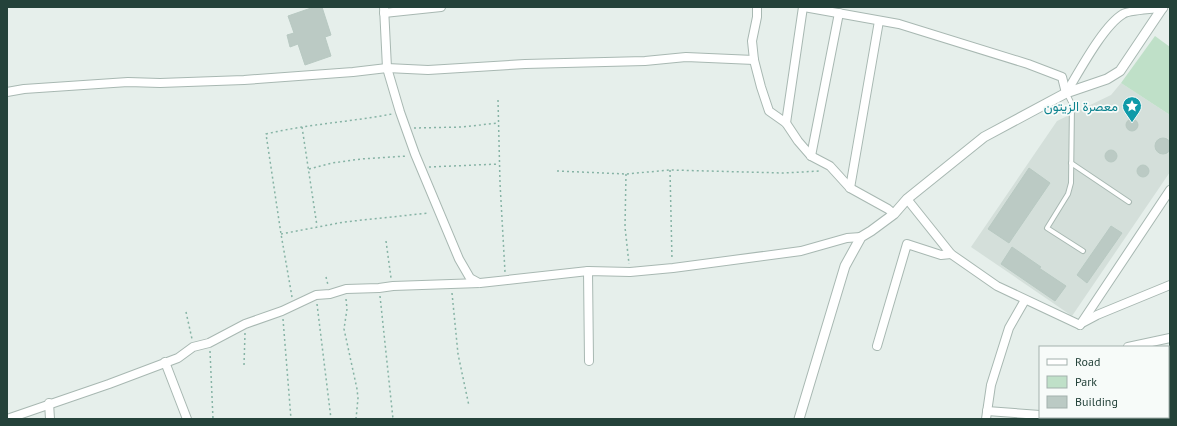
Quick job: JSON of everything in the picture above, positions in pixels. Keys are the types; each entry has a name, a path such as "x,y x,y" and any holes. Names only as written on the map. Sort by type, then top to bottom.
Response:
{"street":[{"path":"441,7 384,10 387,68 400,112 415,154 459,260 470,278 480,283"},
{"path":"757,7 757,17 752,41 754,60 769,111 786,123 798,141 811,156 830,166 850,188 888,209 894,214"},
{"path":"786,123 804,7 899,24 1028,64 1062,77 1066,92"},
{"path":"7,419 49,403 109,384 178,358 193,347 209,343 245,324 282,311 316,295 330,294 346,288 379,288 393,286 480,283 588,271 630,272 673,268 801,251 847,238 861,237 894,214 907,199 984,137 1066,92 1107,79 1120,71 1163,7"},
{"path":"1066,92 1097,42 1113,22 1124,13 1163,7"},
{"path":"811,156 838,13"},
{"path":"850,188 880,21"},
{"path":"7,92 24,89 128,82 167,83 244,80 387,68 428,70 525,64 646,61 686,57 754,60"},
{"path":"1080,325 1170,190"},
{"path":"907,199 951,254 997,286 1080,325"},
{"path":"799,419 845,266 861,237"},
{"path":"876,346 907,244 940,255 951,254"},
{"path":"588,271 589,361"},
{"path":"1080,325 1096,315 1170,285"},
{"path":"1025,300 1009,328 991,385 987,415 1039,415"},
{"path":"1133,346 1170,338"},
{"path":"165,362 187,419"},
{"path":"49,403 50,419"},
{"path":"1084,418 1126,418"}],"lane":[{"path":"1066,92 1072,104 1071,183 1068,194 1047,228 1084,251"},
{"path":"1071,162 1128,202"}],"path":[{"path":"498,100 499,164 505,280"},
{"path":"294,306 281,234 266,134 302,127 378,117 400,112"},
{"path":"406,129 462,128 498,123"},
{"path":"302,127 317,226"},
{"path":"309,169 332,163 361,159 394,158 415,154"},
{"path":"421,170 427,167 499,164"},
{"path":"557,171 626,174 670,170 783,173 819,172 830,166"},
{"path":"670,170 671,254 673,268"},
{"path":"626,174 626,227 630,272"},
{"path":"281,234 317,226 439,210"},
{"path":"386,241 393,286"},
{"path":"452,284 458,354 469,406"},
{"path":"346,288 347,309 344,329 357,389 358,398 356,419"},
{"path":"379,288 393,419"},
{"path":"316,295 330,419"},
{"path":"282,311 291,419"},
{"path":"186,312 193,347"},
{"path":"244,365 245,324"},
{"path":"209,343 213,419"}],"shaded area":[{"path":"1121,83 1170,115 1170,172 1072,316 971,247 1057,121 1111,95"}],"green space":[{"path":"1155,36 1170,47 1170,115 1121,83"}],"building":[{"path":"314,7 322,7 331,35 325,37 331,56 305,65 298,44 290,47 287,35 294,33 288,16"},
{"path":"1132,119 1136,121 1138,125 1136,129 1132,131 1128,129 1126,125 1128,121"},
{"path":"1163,138 1170,143 1171,146 1166,153 1163,154 1156,149 1155,146 1160,139"},
{"path":"1111,150 1115,152 1117,156 1115,160 1111,162 1107,160 1105,156 1107,152"},
{"path":"1143,165 1147,167 1149,171 1147,175 1143,177 1139,175 1137,171 1139,167"},
{"path":"1029,168 1050,183 1009,243 988,229"},
{"path":"1111,226 1122,233 1087,283 1077,275"},
{"path":"1012,247 1041,267 1039,268 1066,286 1055,301 1001,264"}],"place":[{"name":"معصرة الزيتون","path":"1132,123"}]}
